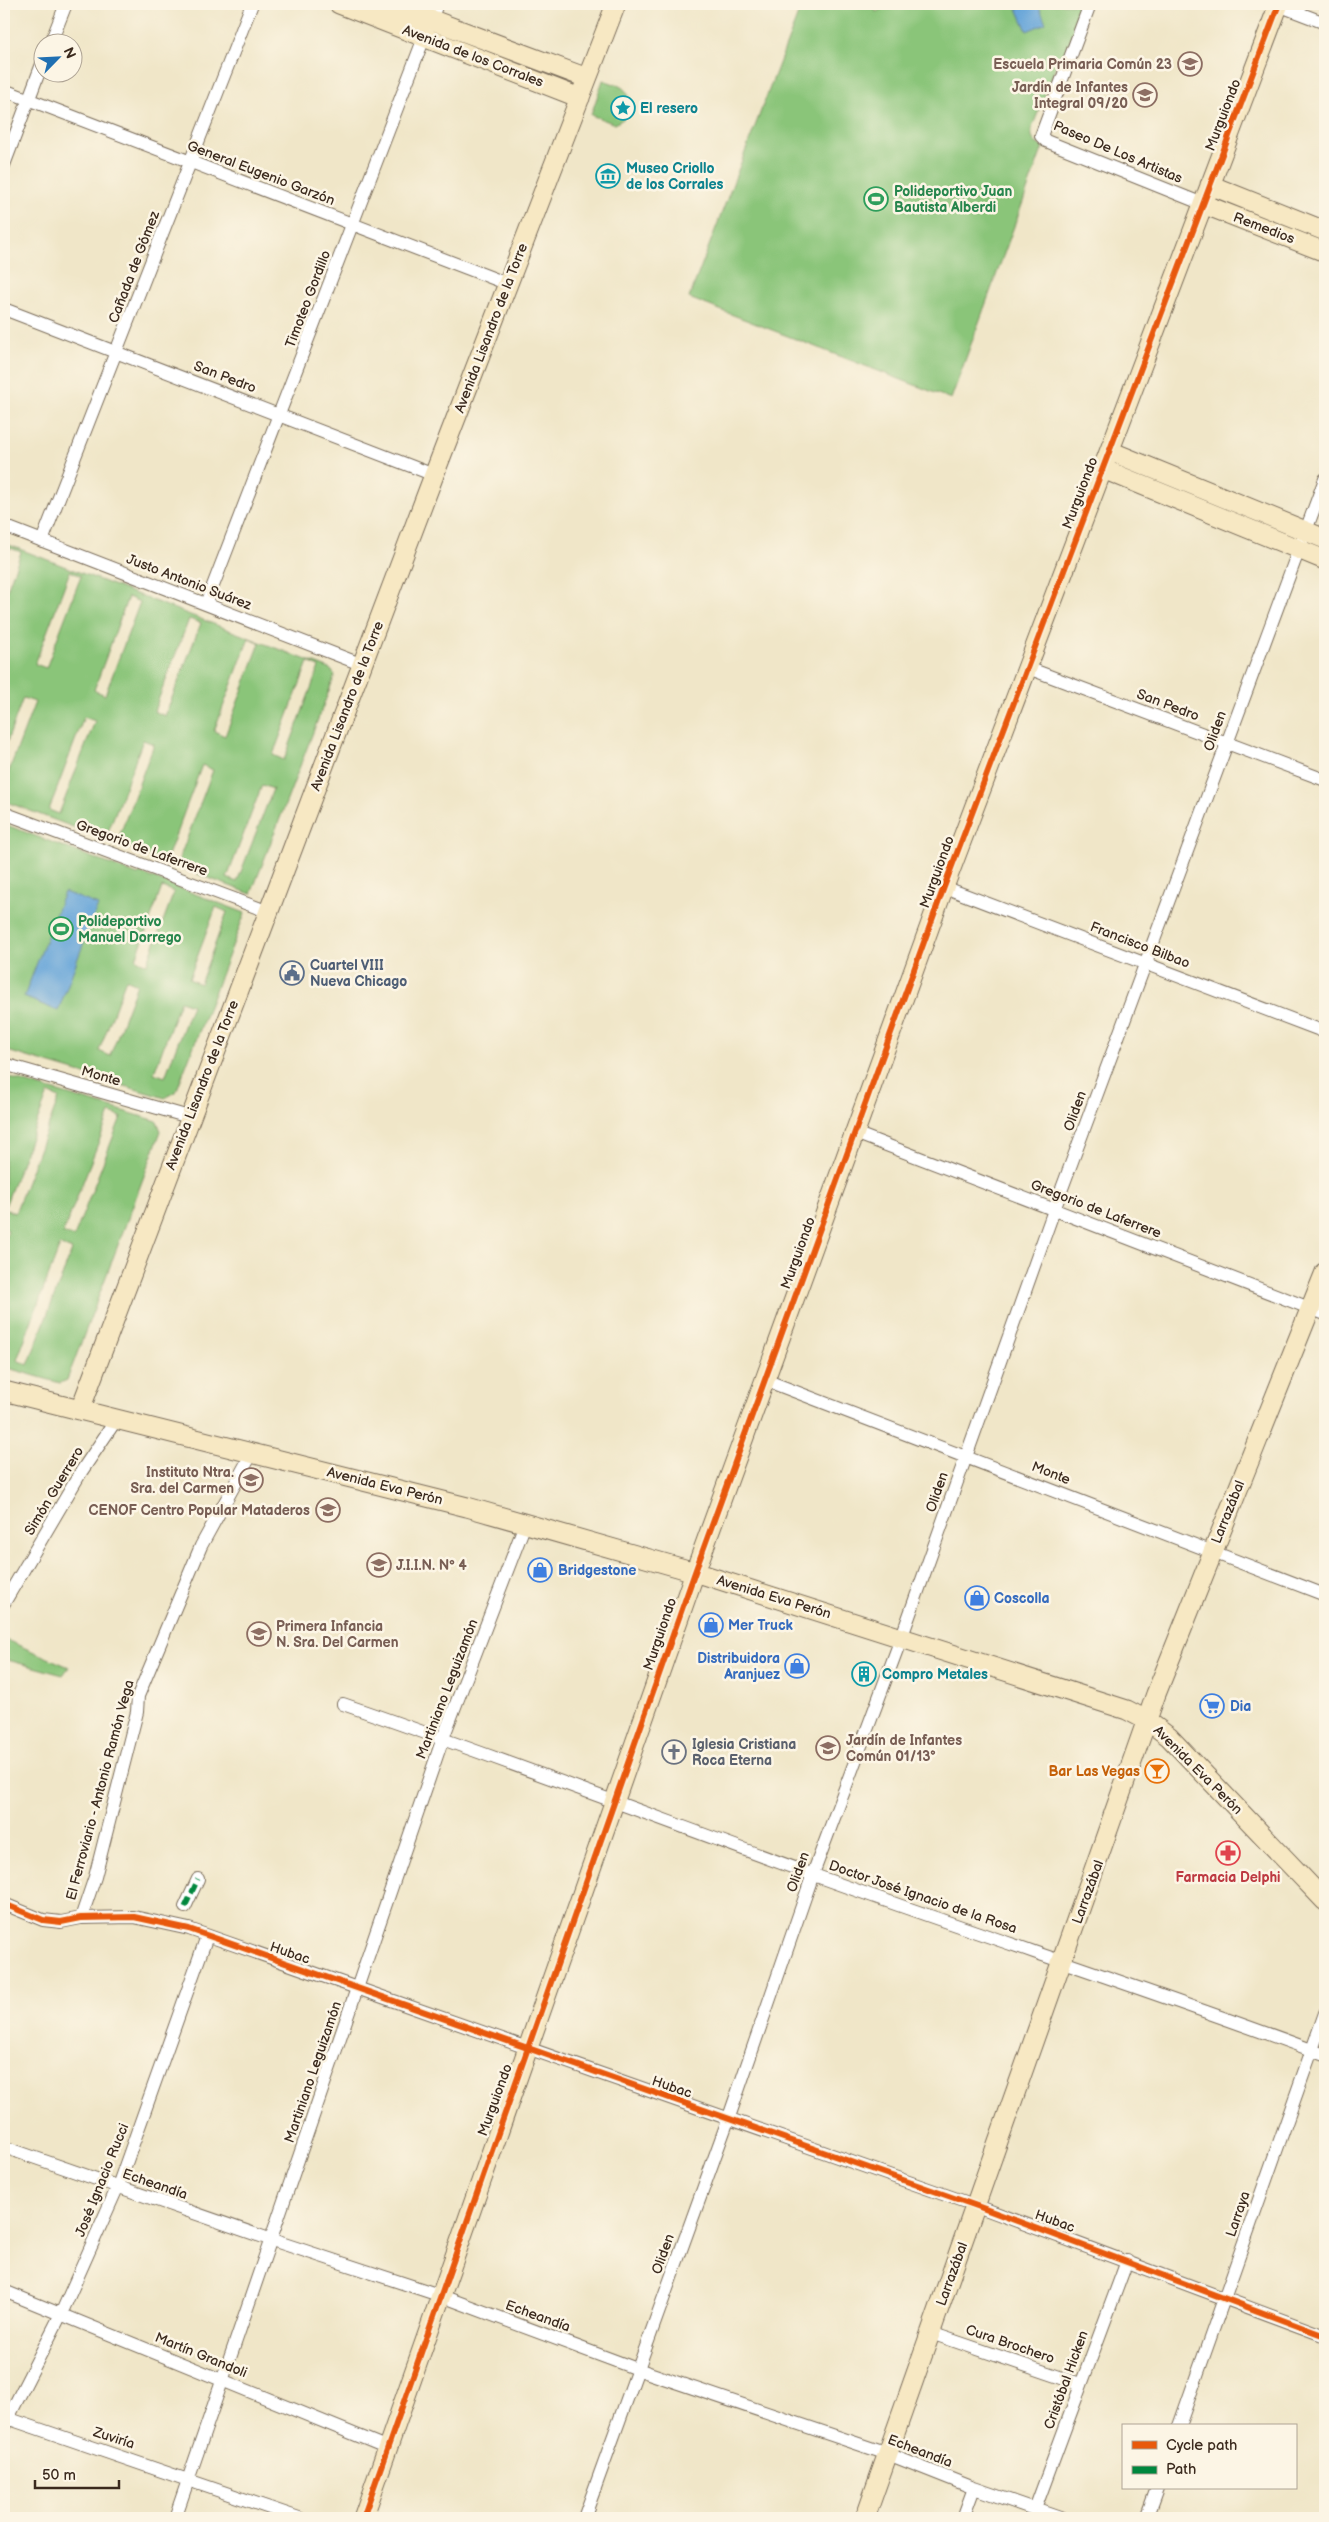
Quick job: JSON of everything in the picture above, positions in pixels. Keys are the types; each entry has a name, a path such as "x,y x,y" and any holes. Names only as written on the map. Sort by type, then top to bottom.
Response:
{"street":[{"path":"55,32 66,4"},
{"name":"Cañada de Gómez","path":"42,541 252,4"},
{"name":"Avenida de los Corrales","path":"339,4 580,98"},
{"name":"Avenida de los Corrales","path":"390,4 434,12 587,78"},
{"name":"Avenida Lisandro de la Torre","path":"80,1410 434,475 616,4"},
{"name":"Paseo De Los Artistas","path":"1090,4 1041,136 1046,141 1203,204"},
{"path":"1278,4 1325,23"},
{"name":"Murguiondo","path":"363,2518 439,2295 616,1801 695,1572 944,887 1278,4"},
{"name":"Timoteo Gordillo","path":"206,604 426,37 434,12"},
{"path":"4,164 36,82"},
{"name":"General Eugenio Garzón","path":"4,90 508,284"},
{"name":"Remedios","path":"1210,185 1325,230"},
{"name":"Remedios","path":"1203,204 1325,252"},
{"name":"San Pedro","path":"4,309 279,413 434,475"},
{"path":"1110,450 1325,539"},
{"path":"1103,470 1325,560"},
{"name":"Oliden","path":"584,2518 728,2120 813,1874 902,1636 1054,1210 1325,478"},
{"name":"Justo Antonio Suárez","path":"4,526 363,665"},
{"name":"San Pedro","path":"1028,668 1325,780"},
{"name":"Gregorio de Laferrere","path":"4,813 269,912"},
{"name":"Francisco Bilbao","path":"944,887 1325,1032"},
{"name":"Monte","path":"4,1064 189,1118"},
{"name":"Gregorio de Laferrere","path":"855,1133 1318,1311"},
{"name":"Larrazábal","path":"866,2518 1148,1721 1212,1551 1318,1311 1325,1272"},
{"name":"Monte","path":"765,1380 1325,1595"},
{"name":"Avenida Eva Perón","path":"4,1391 414,1493 695,1572 902,1636 1127,1710 1148,1721 1169,1737 1325,1901"},
{"name":"Simón Guerrero","path":"4,1604 81,1472 116,1420"},
{"name":"El Ferroviario - Antonio Ramón Vega","path":"81,1918 97,1869 137,1712 138,1696 201,1546 252,1453"},
{"name":"Martiniano Leguizamón","path":"175,2518 443,1738 525,1524"},
{"name":"Doctor José Ignacio de la Rosa","path":"343,1704 443,1738 813,1874 1064,1960 1325,2055"},
{"path":"185,1907 198,1879"},
{"name":"Hubac","path":"4,1904 43,1920 61,1922 81,1918 134,1917 189,1929 527,2050 976,2206 1325,2336"},
{"name":"José Ignacio Rucci","path":"5,2420 61,2314 118,2186 206,1936"},
{"name":"Larraya","path":"1180,2424 1325,2013"},
{"name":"Echeandía","path":"4,2147 272,2240 439,2295 637,2368 888,2454 974,2488 1060,2518"},
{"name":"Cristóbal Hicken","path":"1035,2509 1126,2262"},
{"name":"Martín Grandoli","path":"4,2291 388,2448"},
{"name":"Cura Brochero","path":"931,2333 1080,2384"},
{"name":"Zuviría","path":"5,2420 188,2479 299,2518"},
{"path":"963,2518 974,2488"},
{"path":"1146,2518 1156,2490"}],"green space":[{"name":"Polideportivo Juan Bautista Alberdi","path":"802,4 873,4 876,12 883,8 879,4 1085,4 1065,54 1060,56 1032,128 1033,140 1043,147 951,399 689,298"},
{"path":"603,80 620,86 629,96 631,109 623,119 615,124 591,115"},
{"path":"4,543 330,669 335,675 251,894 4,801 4,784 35,702 23,698 4,750 4,598 21,552 10,548 4,563","holes":["70,571 81,576 46,668 35,664","128,597 140,602 105,695 94,690","189,619 201,623 165,716 154,711","249,638 260,643 225,736 214,731","308,662 319,667 284,760 273,755","84,717 95,721 59,814 49,810","143,740 154,744 119,837 108,832","202,765 213,770 178,862 167,858","262,785 273,789 237,882 227,878"]},
{"path":"4,824 245,913 176,1092 165,1098 4,1050","holes":["162,887 174,892 147,964 136,959","216,907 227,912 200,984 189,979","126,979 137,984 110,1056 99,1051","180,1001 192,1005 165,1077 154,1073"]},
{"path":"4,1076 157,1121 161,1131 67,1380 60,1383 4,1367 4,1243 8,1230 4,1228","holes":["48,1093 59,1098 15,1213 4,1209","110,1113 121,1117 74,1237 63,1233","60,1245 72,1250 28,1365 17,1360"]},
{"path":"4,1639 69,1667 63,1675 4,1659"}],"water":[{"path":"1015,4 1038,4 1046,23 1027,31"},
{"path":"64,892 98,905 58,1011 24,997"}],"marked path":[{"path":"185,1907 198,1879"}],"cycle path":[{"path":"363,2518 695,1572 944,887 1279,4"},
{"path":"4,1904 43,1920 61,1922 81,1918 134,1917 189,1929 977,2206 1325,2336"}],"place":[{"name":"Escuela Primaria Común 23","path":"1190,64"},
{"name":"Jardín de Infantes Integral 09/20","path":"1145,95"},
{"name":"El resero","path":"623,108"},
{"name":"Museo Criollo de los Corrales","path":"608,176"},
{"name":"Polideportivo Juan Bautista Alberdi","path":"876,199"},
{"name":"Polideportivo Manuel Dorrego","path":"61,929"},
{"name":"Cuartel VIII Nueva Chicago","path":"292,973"},
{"name":"Instituto Ntra. Sra. del Carmen","path":"251,1480"},
{"name":"CENOF Centro Popular Mataderos","path":"328,1510"},
{"name":"J.I.I.N. Nº 4","path":"379,1565"},
{"name":"Bridgestone","path":"540,1570"},
{"name":"Coscolla","path":"977,1598"},
{"name":"Mer Truck","path":"711,1625"},
{"name":"Primera Infancia N. Sra. Del Carmen","path":"259,1634"},
{"name":"Distribuidora Aranjuez","path":"797,1666"},
{"name":"Compro Metales","path":"864,1674"},
{"name":"Dia","path":"1212,1706"},
{"name":"Jardín de Infantes Común 01/13°","path":"828,1748"},
{"name":"Iglesia Cristiana Roca Eterna","path":"674,1752"},
{"name":"Bar Las Vegas","path":"1157,1771"},
{"name":"Farmacia Delphi","path":"1228,1853"}]}
